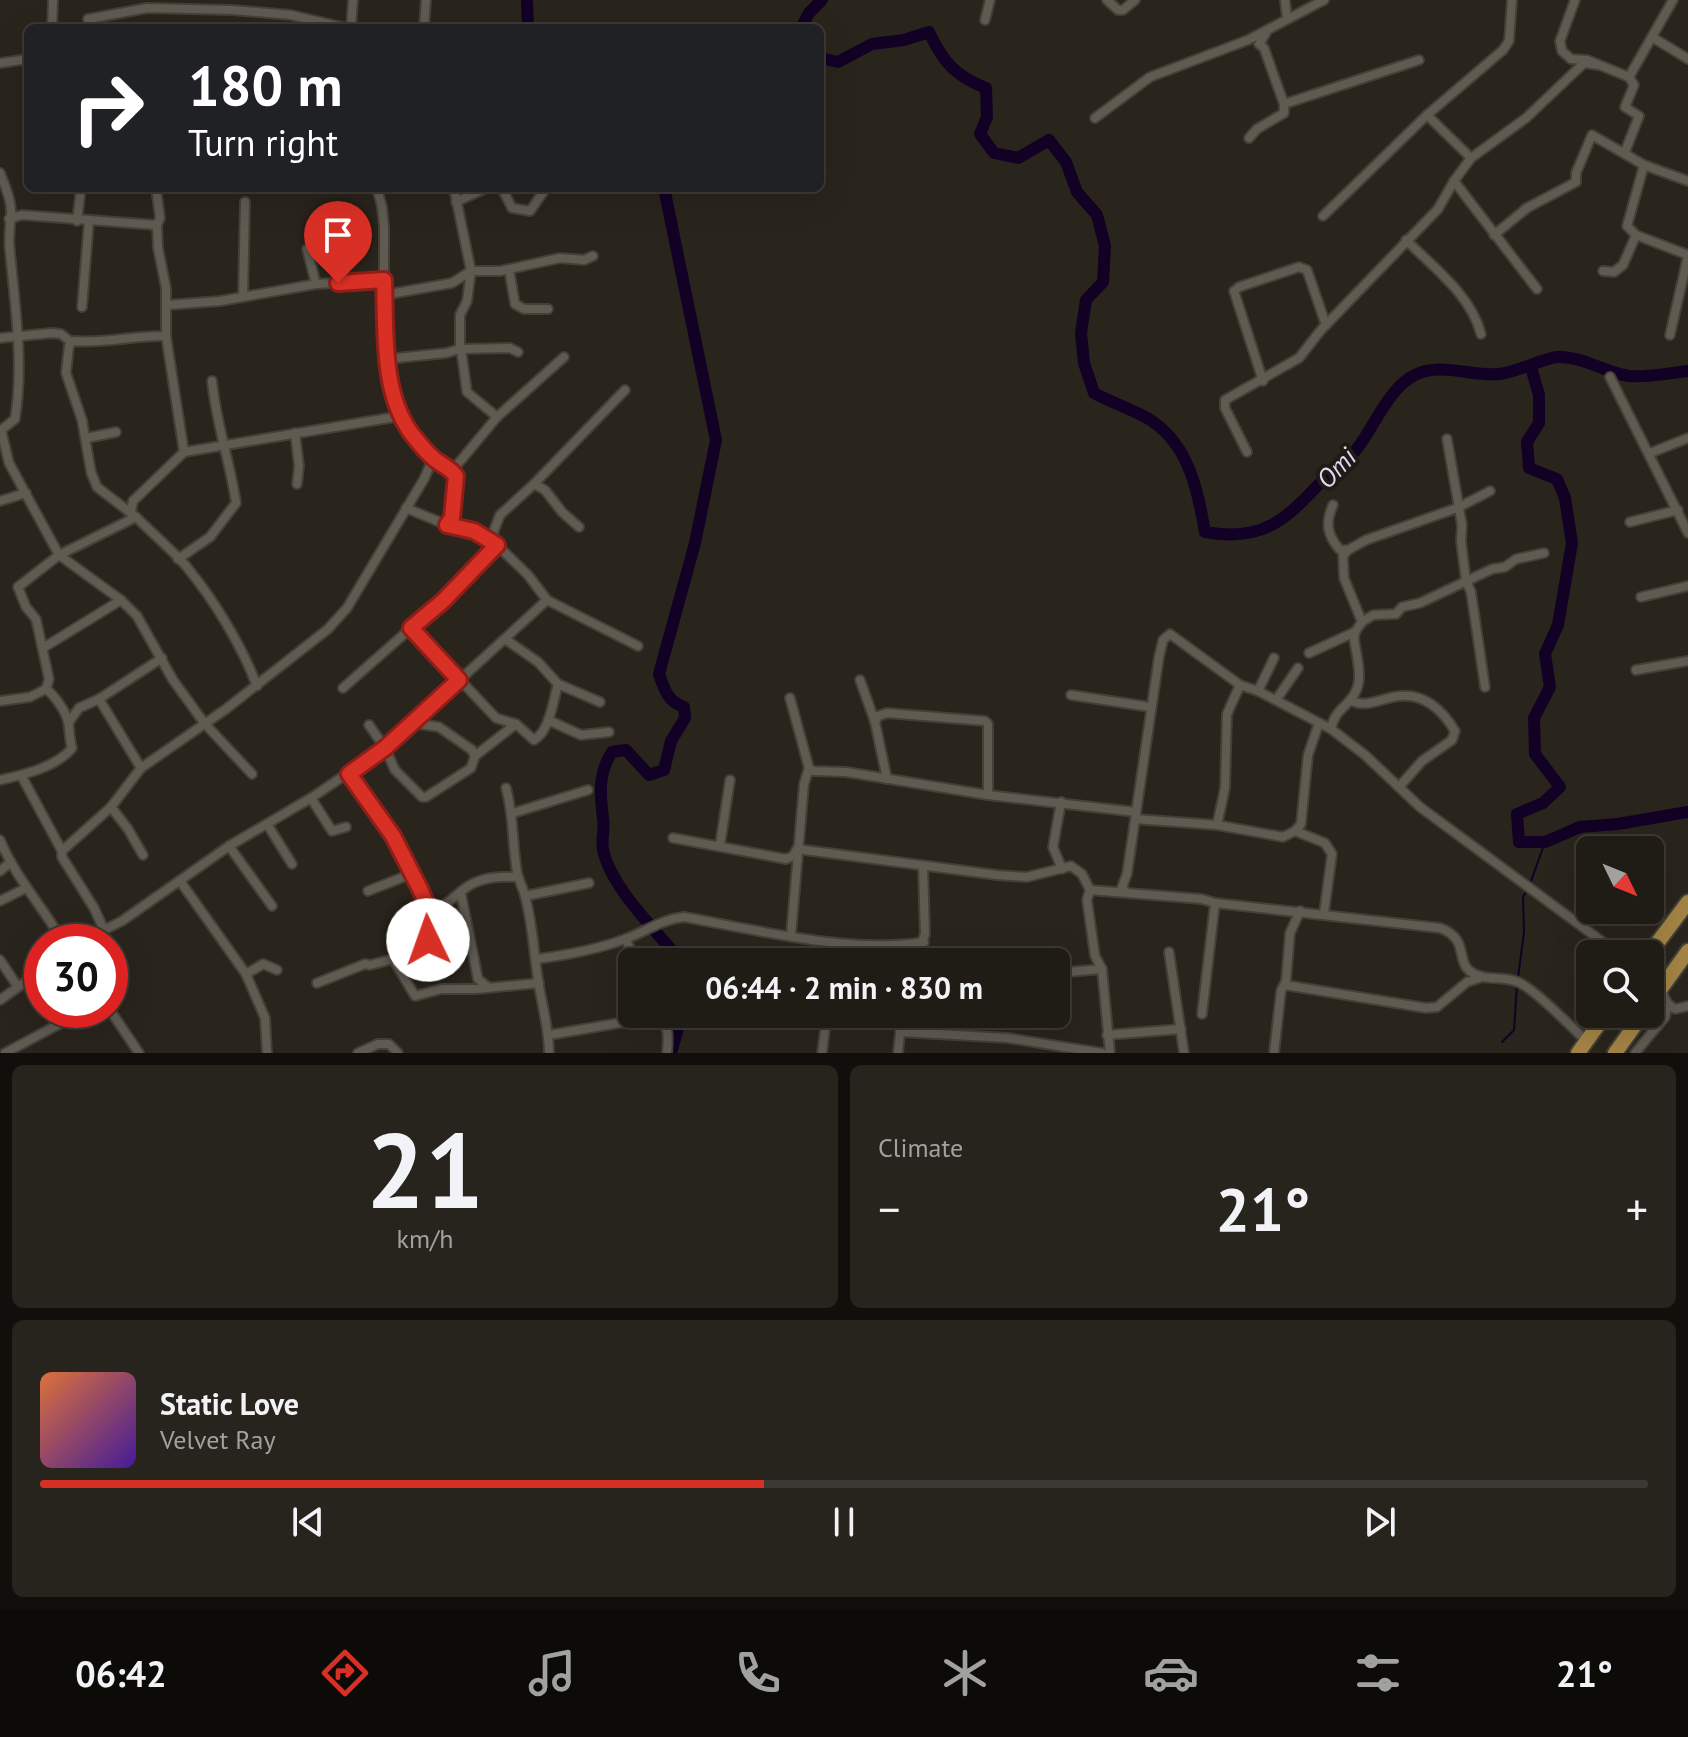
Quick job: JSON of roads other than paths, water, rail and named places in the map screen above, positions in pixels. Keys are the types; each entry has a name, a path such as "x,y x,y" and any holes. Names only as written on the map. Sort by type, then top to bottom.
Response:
{"highway":[{"path":"1660,940 1688,902"},
{"path":"1664,985 1688,951"},
{"path":"1582,1047 1596,1028"},
{"path":"1615,1053 1633,1028"}],"street":[{"path":"52,24 53,0"},
{"path":"350,24 353,0"},
{"path":"424,24 426,0"},
{"path":"985,20 990,0"},
{"path":"1107,0 1118,10 1123,10 1135,0"},
{"path":"1285,0 1287,19"},
{"path":"1095,118 1150,77 1248,40 1324,0"},
{"path":"1323,216 1427,115 1503,50 1509,41 1512,0"},
{"path":"1575,0 1560,41 1562,51 1571,59 1587,60 1629,77 1634,85 1625,107 1639,116 1625,152"},
{"path":"1629,77 1673,0"},
{"path":"88,19 147,8 291,15 331,24"},
{"path":"1249,138 1257,129 1284,113 1284,104 1264,48 1259,44 1262,36 1276,24"},
{"path":"1652,37 1688,59"},
{"path":"0,63 24,60"},
{"path":"1284,104 1419,60"},
{"path":"1247,452 1225,408 1225,400 1299,358 1326,325 1438,209 1471,158 1526,118 1584,63 1599,65"},
{"path":"1427,115 1471,158"},
{"path":"1494,235 1526,209 1576,182 1576,173 1592,135 1644,165 1688,181"},
{"path":"1644,165 1627,226 1636,235 1688,256 1670,335"},
{"path":"0,173 8,196 9,251 14,281 19,368 15,419 0,430 9,463 59,555 121,600 137,616 173,680 205,724 252,774"},
{"path":"1454,181 1537,289"},
{"path":"77,221 81,192"},
{"path":"157,192 160,218 157,225 158,248 165,271 168,305 166,336 184,452"},
{"path":"378,192 382,207 387,359 401,416 412,435 433,459 456,476 452,518 447,525"},
{"path":"387,359 460,349 460,315 467,301 471,271 455,192"},
{"path":"456,202 477,192"},
{"path":"504,192 512,208 530,211 543,192"},
{"path":"243,297 245,202"},
{"path":"9,219 22,215 157,225"},
{"path":"82,307 89,221"},
{"path":"1603,271 1614,272 1623,265 1636,235"},
{"path":"1406,240 1465,300 1478,321 1481,334"},
{"path":"307,249 316,284"},
{"path":"384,295 452,283 471,271 500,271 545,260 584,260 593,256"},
{"path":"1263,381 1234,291 1299,267 1307,270 1326,325"},
{"path":"509,269 515,304 524,309 548,309"},
{"path":"168,305 243,297 316,284 384,280"},
{"path":"0,338 52,333 61,334 71,342 166,336"},
{"path":"71,342 66,373 87,438 91,472 97,487 134,515 178,559 222,620 249,665 257,686"},
{"path":"497,417 467,392 461,349 510,348 518,352"},
{"path":"452,471 497,417 564,357"},
{"path":"1610,377 1642,443 1678,510 1686,519 1688,533"},
{"path":"178,559 210,537 236,503 226,445 215,414 212,381"},
{"path":"497,545 494,527 500,515 625,390"},
{"path":"134,515 133,501 184,452 401,416"},
{"path":"87,438 116,432"},
{"path":"295,433 299,466 297,484"},
{"path":"1650,453 1688,438"},
{"path":"1447,439 1462,525 1466,581 1471,592 1485,687"},
{"path":"62,851 111,807 141,768 257,686 328,629 347,608 433,459"},
{"path":"534,484 545,490 579,527"},
{"path":"1362,622 1344,578 1343,556 1348,550 1366,540 1457,508 1490,491"},
{"path":"0,501 26,493"},
{"path":"1333,505 1327,517 1327,528 1337,547 1348,550"},
{"path":"406,508 447,525 474,531 497,545 535,583 547,600 638,646"},
{"path":"1630,522 1678,510"},
{"path":"0,701 30,697 46,689 49,679 36,619 19,595 18,587 59,555 134,515"},
{"path":"343,688 443,601 497,545"},
{"path":"1507,551 1513,560"},
{"path":"1309,653 1355,632 1362,622 1373,615 1396,614 1402,607 1420,603 1492,569 1505,567 1513,560 1544,553"},
{"path":"1641,597 1688,586"},
{"path":"43,648 121,600"},
{"path":"116,924 229,846 311,798 385,748 547,600"},
{"path":"411,628 496,718 516,724 534,740 539,738 548,720 558,684"},
{"path":"1331,729 1336,712 1350,700 1359,681 1355,632"},
{"path":"1125,891 1121,890 1127,874 1150,707 1163,640 1170,634 1240,685 1258,691 1331,729 1365,755 1420,807 1600,940"},
{"path":"505,639 538,662 558,684 600,702"},
{"path":"0,780 45,766 69,752 72,748 69,722 79,708 99,699 162,658"},
{"path":"1258,691 1274,658"},
{"path":"1636,670 1688,661"},
{"path":"1276,700 1298,668"},
{"path":"860,680 875,722 887,779"},
{"path":"1217,825 1225,788 1227,714 1240,685"},
{"path":"46,689 52,693 69,722"},
{"path":"1071,695 1150,707"},
{"path":"1350,700 1366,704 1401,696 1431,703 1446,715 1455,731 1452,740 1422,761 1399,787"},
{"path":"790,698 809,768 804,784 791,935"},
{"path":"99,699 141,768"},
{"path":"875,722 878,716 887,713 985,721 988,724 988,795"},
{"path":"548,720 581,735 609,732"},
{"path":"413,723 439,727 472,750 475,756"},
{"path":"809,768 988,795 1061,802 1283,837 1301,824 1308,755 1319,723"},
{"path":"369,725 395,770 422,797 471,768 475,756 516,724"},
{"path":"317,983 365,964 393,959 430,938 430,911 393,836 349,774"},
{"path":"21,775 62,851 62,857 101,924"},
{"path":"720,845 730,780"},
{"path":"506,788 513,813 511,829 518,877 525,896 537,959 549,1053"},
{"path":"513,813 588,790"},
{"path":"311,798 332,831 346,827"},
{"path":"1061,802 1053,847 1062,869"},
{"path":"111,807 143,855"},
{"path":"267,824 292,864"},
{"path":"1295,831 1325,843 1332,854 1324,913"},
{"path":"673,838 786,859 793,856 797,849"},
{"path":"0,840 26,888 52,924"},
{"path":"229,846 272,906"},
{"path":"797,849 923,867 1027,877 1071,866 1082,874 1090,890 1087,900 1095,956 1102,969 1110,1053"},
{"path":"0,871 11,862"},
{"path":"922,948 923,867"},
{"path":"368,891 411,874"},
{"path":"430,911 450,904 468,887 488,879 518,877"},
{"path":"180,881 246,974 265,1018 267,1053"},
{"path":"525,896 589,883"},
{"path":"0,901 26,888"},
{"path":"1090,890 1202,899 1440,928 1449,932 1459,943 1470,972 1521,983 1582,1047"},
{"path":"461,894 478,979 488,987"},
{"path":"1202,1014 1215,903"},
{"path":"1274,1053 1290,933 1300,911"},
{"path":"537,959 576,954 626,939 670,919 684,917 845,943 924,942"},
{"path":"626,939 630,948"},
{"path":"1169,952 1184,1053"},
{"path":"393,959 415,996 441,989 539,983"},
{"path":"0,960 18,987"},
{"path":"246,974 263,964 277,970"},
{"path":"1070,972 1102,969"},
{"path":"1285,985 1426,1008 1437,1007 1467,982 1483,977"},
{"path":"0,1000 24,983"},
{"path":"1635,1053 1665,1017 1668,1004 1664,985"},
{"path":"1668,1004 1675,1009 1688,1006"},
{"path":"549,1035 618,1023"},
{"path":"5,1053 52,1028"},
{"path":"122,1028 139,1053"},
{"path":"667,1028 667,1053"},
{"path":"822,1053 825,1028"},
{"path":"898,1053 901,1028"},
{"path":"1107,1035 1181,1029"},
{"path":"901,1032 1008,1038 1102,1053"},
{"path":"358,1053 378,1044 389,1044 398,1053"}],"waterway":[{"path":"527,0 528,24"},
{"name":"Omi","path":"803,24 822,0"},
{"name":"Omi","path":"824,59 838,62 872,44 904,40 929,32 951,67 986,88 987,117 980,134 994,153 1018,158 1049,140 1066,162 1077,192 1097,215 1105,246 1103,282 1086,300 1081,333 1084,363 1094,393 1152,421 1175,443 1190,470 1205,532 1228,535 1247,533 1278,521 1354,453 1397,389 1425,371 1499,374 1557,357 1575,359 1628,376 1688,371"},
{"path":"665,192 716,440 695,543 659,674 670,698 684,707 685,718 671,741 664,770 649,775 626,750 612,752 604,768 601,792 603,846 607,864 632,904 670,948"},
{"name":"Omi","path":"1531,367 1539,395 1539,423 1527,442 1529,468 1557,479 1565,498 1572,543 1558,625 1545,654 1550,687 1534,718 1535,754 1560,787 1543,803 1517,814 1519,842 1545,842 1580,827 1688,812"},
{"path":"1530,884 1545,842"},
{"path":"1518,978 1524,932 1523,897 1527,890"},
{"path":"1502,1042 1514,1030 1517,985"},
{"path":"671,1053 678,1028"}]}
